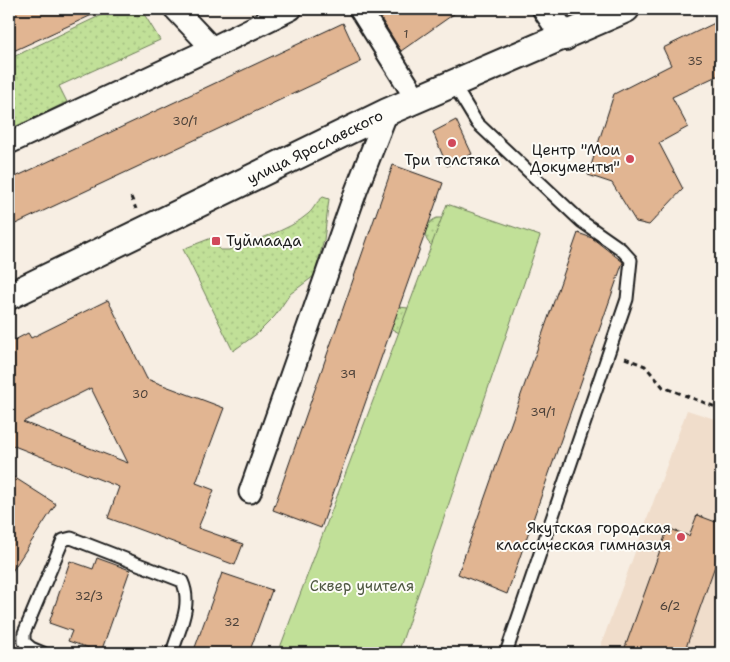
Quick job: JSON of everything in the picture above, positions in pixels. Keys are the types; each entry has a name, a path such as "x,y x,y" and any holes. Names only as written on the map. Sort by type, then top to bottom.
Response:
{"street":[{"path":"175,9 212,48"},
{"path":"9,143 291,9"},
{"path":"360,9 417,100"},
{"path":"546,9 565,37"},
{"name":"улица Ярославского","path":"9,296 387,112 454,85 626,9"},
{"path":"250,492 356,191 387,112"}],"lane":[{"path":"454,85 477,122 581,221 621,249 630,260 627,299 506,653"},
{"path":"43,653 31,648 24,642 24,633 63,540 72,538 182,581 187,594 186,608 172,653"}],"path":[{"path":"610,351 645,366 663,387 721,409"}],"shaded area":[{"name":"Якутская городская классическая гимназия","path":"687,410 721,421 721,653 598,653"}],"green space":[{"path":"114,9 141,9 160,40 59,86 67,102 15,127 9,117 9,59"},
{"path":"323,197 329,199 324,240 314,276 290,294 275,316 258,333 233,351 183,249 214,237 220,250 229,250 259,239 291,226 310,212"},
{"name":"Сквер учителя","path":"447,204 540,236 398,653 278,653"},
{"path":"437,218 442,218 435,248 427,241 425,232 428,224"},
{"path":"399,307 408,308 401,334 390,328 395,309"}],"building":[{"path":"9,9 105,9 9,53"},
{"path":"375,9 461,9 401,51"},
{"name":"Центр \"Мои Документы\"","path":"721,20 721,74 672,97 688,127 659,143 683,189 649,225 636,222 612,183 588,175 614,94 671,65 663,48"},
{"path":"343,23 361,62 9,227 9,180"},
{"name":"Три толстяка","path":"456,120 472,154 447,166 433,132"},
{"path":"393,165 443,183 321,528 273,510"},
{"path":"578,233 592,238 623,262 507,594 458,574"},
{"path":"108,300 147,379 224,408 196,483 214,490 198,528 243,544 235,565 108,518 119,487 9,444 9,343 28,333 31,338","holes":["91,388 128,463 23,422"]},
{"path":"9,474 56,504 9,576"},
{"path":"697,515 721,524 721,549 684,653 623,653 668,528 689,536"},
{"path":"97,558 130,570 101,652 68,641 72,631 49,623 70,561 93,569"},
{"path":"222,573 272,590 249,653 193,653"}],"place":[{"name":"Три толстяка","path":"452,143"},
{"name":"Центр \"Мои Документы\"","path":"630,159"},
{"name":"Туймаада","path":"216,241"},
{"name":"Якутская городская классическая гимназия","path":"681,537"}]}
